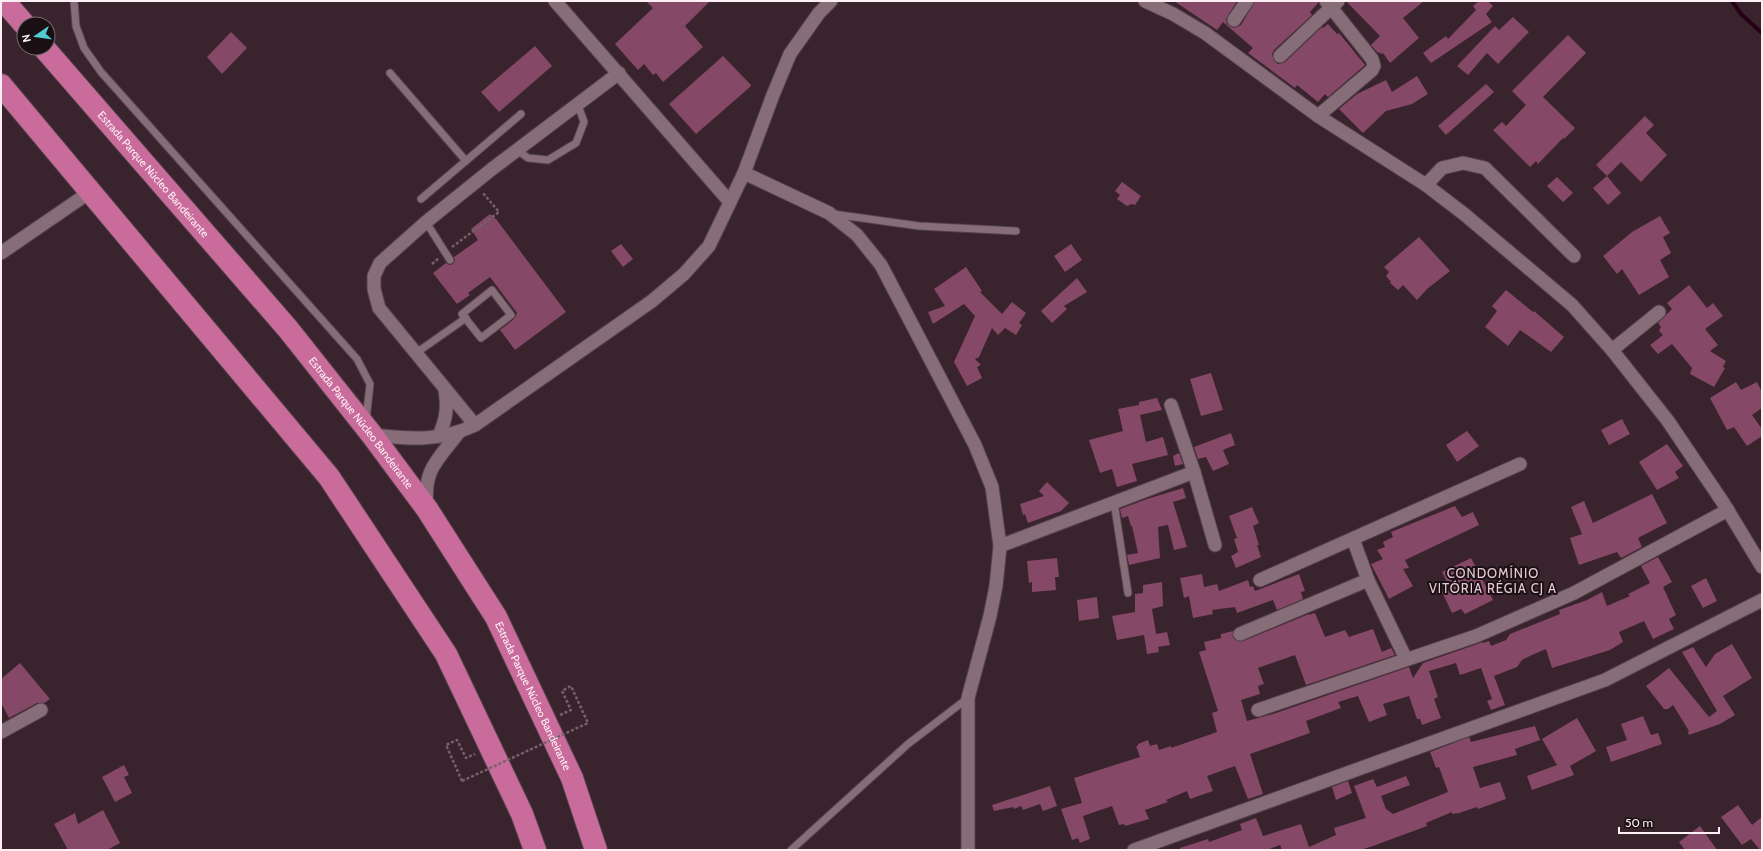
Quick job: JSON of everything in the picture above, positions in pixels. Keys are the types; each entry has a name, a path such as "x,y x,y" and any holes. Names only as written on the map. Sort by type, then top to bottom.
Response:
{"highway":[{"path":"4,1 17,16"},
{"name":"Estrada Parque Núcleo Bandeirante","path":"51,56 288,329 369,431 427,509 496,618 572,778 596,850"},
{"path":"1,85 329,477 446,654 522,814 535,850"}],"street":[{"path":"556,1 729,201"},
{"path":"369,431 414,439 459,432 475,424 652,301 684,274 709,246 729,201 744,173 790,54 819,13 831,1"},
{"path":"1145,1 1173,14 1204,33 1318,116 1426,185 1464,214 1572,305 1612,350 1668,421 1728,510 1762,567"},
{"path":"1234,20 1247,1"},
{"path":"1280,56 1331,3 1372,60 1374,66 1372,70 1318,116"},
{"path":"475,424 445,390 379,308 374,289 374,276 380,263 426,222 517,150 619,73"},
{"path":"1426,185 1442,168 1463,163 1485,168 1574,256"},
{"path":"744,173 829,213 857,235 881,265 976,446 992,487 1000,546 996,586 990,616 968,698 968,850"},
{"path":"1,253 90,192"},
{"path":"1612,350 1659,312"},
{"path":"439,436 445,423 448,405 445,390"},
{"path":"1171,405 1194,472 1215,545"},
{"path":"427,509 425,489 427,477 434,464 459,432"},
{"path":"1260,580 1520,464"},
{"path":"1000,546 1194,472"},
{"path":"1258,710 1476,636 1574,594 1728,510"},
{"path":"1353,539 1368,580 1406,659"},
{"path":"1240,634 1368,580"},
{"path":"1134,850 1604,680 1762,600"},
{"path":"1,732 41,710"}],"lane":[{"path":"74,1 76,26 84,48 102,72 357,358 370,384 369,431"},
{"path":"390,73 466,161"},
{"path":"517,150 528,158 548,160 576,143 584,122 578,104"},
{"path":"421,199 521,114"},
{"path":"829,213 919,226 1016,231"},
{"path":"426,222 450,260"},
{"path":"492,290 511,315 481,338 466,318 462,314 492,290"},
{"path":"416,353 466,318"},
{"path":"1114,502 1128,593"},
{"path":"791,850 908,744 968,698"}],"path":[{"path":"432,264 499,212 483,193"},
{"path":"466,758 458,740 446,745 462,781 588,723 571,686 562,691 570,710"}],"building":[{"path":"646,1 710,1 685,26 703,47 663,82 656,73 653,75 644,64 638,70 615,44 653,8"},
{"path":"1174,1 1237,1 1226,19 1227,24 1234,28 1241,25 1255,1 1318,1 1310,12 1312,15 1274,50 1272,54 1274,61 1278,64 1285,62 1322,27 1323,28 1328,24 1337,34 1339,33 1365,65 1328,97 1325,94 1318,102 1297,85 1295,88 1248,53 1253,48 1223,22 1217,30"},
{"path":"1346,1 1424,1 1403,18 1419,38 1390,63 1383,53 1378,53 1371,45 1380,36"},
{"path":"1479,1 1488,1 1493,6 1486,14 1492,22 1431,63 1423,53 1446,36 1448,39 1476,10 1473,6"},
{"path":"1513,17 1529,32 1498,64 1487,53 1468,75 1457,66 1495,26 1499,30"},
{"path":"231,32 247,48 222,74 207,57"},
{"path":"1568,35 1586,53 1543,97 1575,128 1564,139 1563,138 1538,164 1536,161 1530,167 1493,130 1502,122 1506,126 1526,105 1512,91"},
{"path":"535,46 552,66 499,112 481,92"},
{"path":"723,56 751,85 696,134 669,104"},
{"path":"1417,76 1428,94 1412,104 1386,111 1363,133 1339,109 1357,94 1386,80 1392,92"},
{"path":"1486,84 1494,92 1446,135 1438,126"},
{"path":"1645,116 1654,125 1646,133 1667,155 1641,182 1621,162 1607,176 1596,165"},
{"path":"1607,176 1621,193 1608,205 1593,188"},
{"path":"1557,177 1573,193 1563,202 1547,186"},
{"path":"1122,182 1141,196 1135,205 1132,204 1127,206 1117,199 1120,195 1115,191"},
{"path":"490,214 496,219 566,312 515,350 500,330 514,319 517,313 490,277 468,293 470,295 457,304 433,273 446,263 450,265 453,264 455,260 454,257 478,240 471,229"},
{"path":"1660,216 1670,233 1663,237 1671,253 1660,260 1669,277 1639,295 1622,269 1617,274 1603,256 1632,232"},
{"path":"1419,237 1450,271 1427,289 1417,300 1403,285 1398,290 1390,283 1391,282 1386,276 1389,272 1384,267"},
{"path":"621,244 633,259 623,267 611,251"},
{"path":"1071,244 1082,260 1065,272 1054,256"},
{"path":"966,267 982,291 980,292 1002,314 1012,302 1026,313 1019,323 1022,325 1016,335 1005,328 998,335 992,328 979,357 975,359 981,365 977,367 982,378 967,386 954,362 975,316 964,304 933,324 928,312 945,306 934,289"},
{"path":"1077,278 1087,292 1064,306 1067,309 1052,323 1041,311"},
{"path":"1689,285 1707,308 1713,303 1723,316 1705,329 1718,345 1710,351 1726,361 1723,367 1725,368 1714,387 1690,374 1692,368 1672,344 1658,354 1650,345 1663,335 1659,331 1661,327 1658,323 1672,309 1667,303"},
{"path":"1506,290 1533,312 1534,311 1564,337 1551,352 1520,330 1508,346 1485,327 1497,311 1492,306"},
{"path":"1211,373 1223,410 1201,416 1190,379"},
{"path":"1736,382 1741,390 1757,382 1762,392 1762,408 1752,415 1762,429 1762,436 1747,446 1734,427 1727,430 1710,398"},
{"path":"1157,398 1162,410 1140,415 1146,442 1163,437 1168,455 1132,464 1137,481 1117,487 1112,469 1100,473 1089,440 1123,431 1118,409 1139,405 1139,402"},
{"path":"1622,419 1630,434 1609,445 1601,430"},
{"path":"1467,431 1479,446 1457,462 1446,445"},
{"path":"1231,433 1235,445 1223,450 1229,464 1213,471 1206,457 1198,459 1194,447"},
{"path":"1667,444 1683,466 1675,472 1679,478 1657,490 1639,462"},
{"path":"1179,453 1183,464 1175,466 1173,456"},
{"path":"1047,482 1069,503 1061,511 1028,523 1025,514 1023,515 1020,504 1044,496 1039,491"},
{"path":"1183,488 1186,498 1173,502 1187,547 1174,550 1168,525 1158,527 1160,558 1129,565 1127,555 1138,553 1132,526 1128,516 1122,518 1120,509"},
{"path":"1652,494 1667,523 1638,538 1642,547 1621,558 1617,552 1579,565 1570,538 1582,534 1571,507 1584,501 1593,523"},
{"path":"1455,506 1462,517 1473,512 1479,525 1405,560 1409,568 1403,569 1413,586 1389,599 1371,564 1383,559 1377,550 1385,547 1383,542 1393,537 1391,532"},
{"path":"1252,507 1259,523 1253,526 1261,557 1236,568 1231,556 1238,552 1234,539 1237,538 1229,516"},
{"path":"1658,557 1672,582 1663,587 1676,615 1669,619 1674,629 1653,639 1644,621 1619,632 1623,642 1610,650 1552,668 1546,649 1532,655 1522,660 1517,667 1494,676 1505,705 1491,710 1487,701 1492,699 1481,668 1460,675 1456,663 1429,671 1438,697 1434,699 1441,718 1422,725 1420,719 1417,719 1409,696 1383,704 1387,715 1369,722 1358,696 1338,702 1341,708 1306,721 1310,733 1250,754 1263,794 1248,799 1235,766 1207,776 1213,791 1190,799 1187,791 1166,800 1168,802 1145,810 1149,819 1125,826 1124,824 1119,825 1112,806 1083,816 1090,839 1080,843 1078,838 1072,840 1061,809 1082,803 1074,778 1140,757 1136,746 1148,740 1150,746 1157,744 1159,750 1171,746 1171,748 1217,732 1212,713 1218,711 1199,652 1206,650 1204,642 1221,638 1221,634 1233,631 1233,637 1235,640 1243,641 1309,614 1315,613 1325,637 1345,630 1349,637 1373,629 1382,652 1391,648 1395,655 1306,685 1295,655 1258,668 1264,684 1258,686 1260,694 1241,700 1247,721 1273,714 1409,667 1413,678 1423,663 1483,642 1489,641 1491,646 1506,640 1510,634 1560,614 1559,610 1587,600 1602,592 1607,606 1630,596 1628,594 1650,583 1641,566"},
{"path":"1057,558 1059,577 1055,577 1056,590 1032,592 1032,582 1029,583 1027,561"},
{"path":"1471,558 1493,600 1465,614 1461,609 1452,613 1442,592 1450,588 1442,572"},
{"path":"1202,574 1204,587 1217,584 1219,591 1248,580 1250,587 1253,586 1255,591 1299,574 1305,591 1301,592 1303,599 1277,610 1273,600 1237,613 1235,607 1212,610 1213,614 1193,618 1189,596 1184,598 1180,578"},
{"path":"1706,578 1717,601 1703,608 1691,586"},
{"path":"1162,582 1163,606 1152,609 1156,634 1167,632 1170,645 1158,647 1159,652 1147,654 1144,635 1117,640 1112,616 1135,612 1135,594 1143,593 1143,585"},
{"path":"1097,597 1099,618 1079,621 1077,600"},
{"path":"1732,644 1752,678 1723,696 1735,715 1720,724 1689,735 1689,731 1673,705 1668,709 1664,709 1646,686 1669,668 1709,717 1717,711 1682,652 1693,647 1706,667 1715,654"},
{"path":"20,663 50,699 44,703 37,703 9,718 1,703 1,679"},
{"path":"1643,716 1651,735 1658,733 1662,744 1611,762 1606,747 1627,740 1621,724"},
{"path":"1577,718 1596,751 1570,766 1574,775 1532,790 1527,776 1557,765 1542,739"},
{"path":"1535,726 1540,740 1515,749 1517,755 1473,767 1480,788 1500,782 1506,799 1478,809 1477,807 1459,813 1452,814 1452,812 1426,823 1427,826 1373,846 1360,850 1282,850 1280,845 1267,850 1180,850 1180,848 1208,839 1209,842 1242,830 1240,824 1256,818 1263,836 1301,824 1309,847 1336,835 1334,828 1366,818 1354,786 1373,779 1377,787 1406,776 1410,785 1381,796 1386,809 1393,814 1448,792 1439,767 1436,768 1430,752 1469,737 1471,742"},
{"path":"124,765 129,775 124,777 132,793 115,802 102,777"},
{"path":"1348,781 1352,793 1336,800 1332,787"},
{"path":"1050,786 1057,806 1043,811 1040,804 1023,810 1021,806 1014,809 1013,807 994,811 992,805"},
{"path":"1738,805 1752,825 1762,817 1762,850 1760,850 1751,839 1742,845 1721,817"},
{"path":"103,810 120,843 107,850 68,850 54,824 75,813 78,824"},
{"path":"1700,826 1717,850 1685,850 1679,842"}],"waterway":[{"path":"1732,1 1741,14 1762,33"}],"district":[{"name":"CONDOMÍNIO VITÓRIA RÉGIA CJ A","path":"1493,580"}]}
